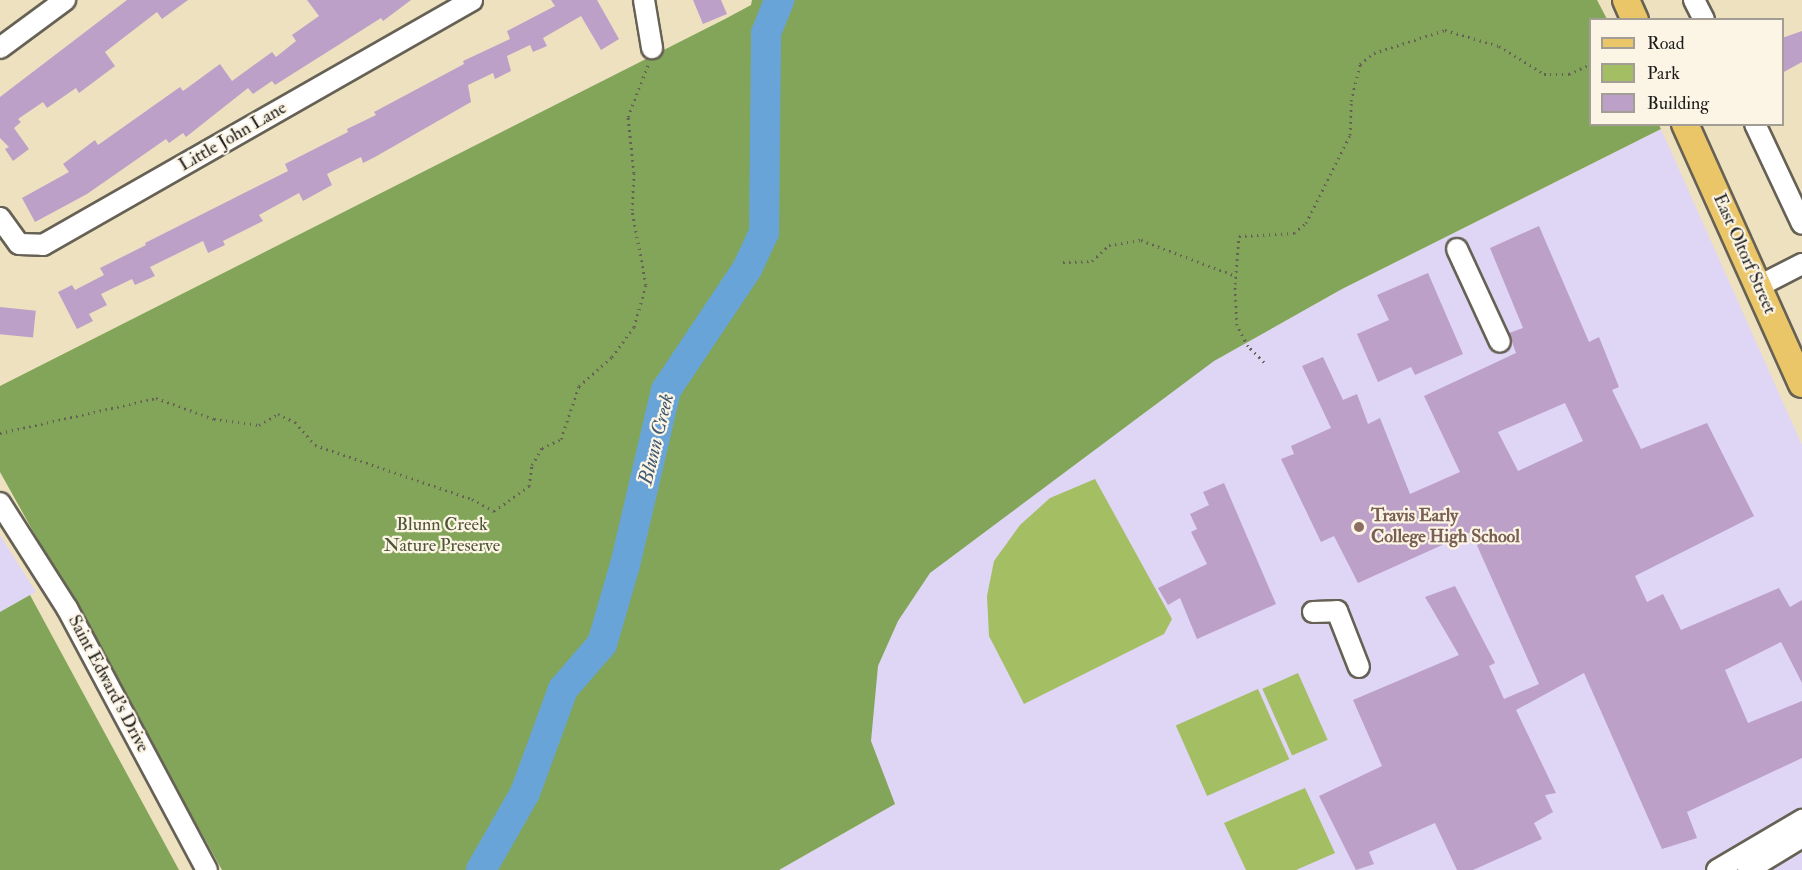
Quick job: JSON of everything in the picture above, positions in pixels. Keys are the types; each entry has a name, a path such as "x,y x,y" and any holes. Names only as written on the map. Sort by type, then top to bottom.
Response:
{"main road":[{"path":"1626,0 1634,18"},
{"name":"East Oltorf Street","path":"1685,126 1802,384"}],"street":[{"path":"0,48 64,0"},
{"name":"Little John Lane","path":"0,218 19,244 43,245 472,0"},
{"path":"644,0 652,48"},
{"path":"1694,0 1703,18"},
{"path":"1756,126 1802,224"},
{"path":"1457,249 1500,342"},
{"path":"1759,286 1802,264"},
{"name":"Saint Edward's Drive","path":"0,503 67,608 207,870"},
{"path":"1313,612 1337,611 1359,667"},
{"path":"1717,870 1802,820"},
{"path":"1748,870 1802,837"}],"path":[{"path":"1264,362 1248,346 1237,325 1236,276 1239,236 1294,233 1306,223 1350,135 1351,101 1360,64 1374,53 1445,30 1499,46 1544,74 1569,74 1589,64"},
{"path":"0,433 156,398 214,419 259,425 278,414 296,422 315,445 472,499 494,511 529,486 532,465 542,448 561,439 579,386 612,357 634,327 646,285 632,210 634,173 628,117 646,76 652,48"},
{"path":"1063,262 1092,261 1109,245 1141,240 1236,276"}],"shaded area":[{"name":"Travis Early College High School","path":"1661,129 1802,445 1802,870 779,870 865,821 769,609 1342,289"},
{"path":"0,535 36,592 0,612"}],"green space":[{"name":"Blunn Creek Nature Preserve","path":"752,0 1597,0 1606,18 1589,18 1589,126 1660,126 1661,129 1342,289 1214,361 930,573 898,621 878,666 871,741 895,804 779,870 222,870 0,472 0,386 751,5"},
{"path":"1095,479 1172,619 1164,634 1024,704 989,636 987,596 994,561 1020,525 1050,498"},
{"path":"30,595 179,870 0,870 0,612"},
{"path":"1298,673 1328,740 1292,756 1262,689"},
{"path":"1258,689 1289,759 1207,796 1176,726"},
{"path":"1305,788 1335,853 1296,870 1246,870 1224,823"}],"building":[{"path":"127,0 188,0 162,19 157,12 105,52 115,66 79,93 76,88 47,108 43,102 18,119 21,122 14,128 29,149 13,161 5,149 9,147 0,138 0,97"},
{"path":"307,0 411,0 383,21 381,18 275,85 272,81 253,94 248,88 186,137 183,133 169,143 166,139 87,194 35,222 22,198 69,172 63,164 95,140 98,145 180,87 183,91 220,64 232,81 272,52 276,57 296,41 292,35 319,16"},
{"path":"551,0 597,0 619,39 601,50 581,16 543,38 547,46 533,52 530,45 507,56 511,71 495,79 493,73 468,85 471,102 363,163 361,157 327,174 332,185 303,201 299,193 259,215 263,221 223,241 225,245 208,253 203,241 150,267 155,276 135,285 132,279 101,294 107,305 89,314 93,321 77,329 58,292 72,285 75,290 104,275 100,268 288,171 285,164 348,132 347,129 376,115 374,112 464,64 463,61 510,39 507,31 555,6"},
{"path":"693,0 721,0 727,14 703,24"},
{"path":"1802,31 1802,62 1784,72 1784,37"},
{"path":"1539,226 1589,342 1599,337 1619,387 1612,390 1641,449 1707,423 1754,516 1635,576 1647,602 1663,594 1681,630 1779,588 1790,607 1802,600 1802,683 1781,642 1725,670 1748,723 1802,701 1802,758 1687,812 1697,838 1662,849 1584,673 1516,710 1556,793 1545,795 1553,812 1534,823 1542,839 1473,870 1457,870 1435,823 1369,852 1374,864 1356,870 1319,796 1382,766 1353,700 1459,655 1425,597 1455,586 1495,663 1489,666 1504,699 1539,684 1471,532 1358,583 1334,536 1321,542 1281,459 1294,454 1291,446 1331,428 1302,366 1323,357 1343,400 1357,394 1368,424 1380,418 1410,494 1460,472 1424,396 1516,353 1509,333 1523,328 1490,248","holes":["1565,403 1583,441 1518,471 1498,432"]},
{"path":"1428,273 1463,354 1415,375 1411,367 1378,382 1357,334 1389,320 1377,295"},
{"path":"0,307 36,311 33,338 0,334"},
{"path":"1224,483 1276,604 1197,639 1180,598 1168,605 1158,588 1207,564 1191,532 1197,529 1190,514 1209,505 1203,492"}],"waterway":[{"name":"Blunn Creek","path":"481,870 525,793 563,689 602,644 625,565 666,390 747,269 764,233 766,33 779,0"}],"place":[{"name":"Travis Early College High School","path":"1359,527"}]}
